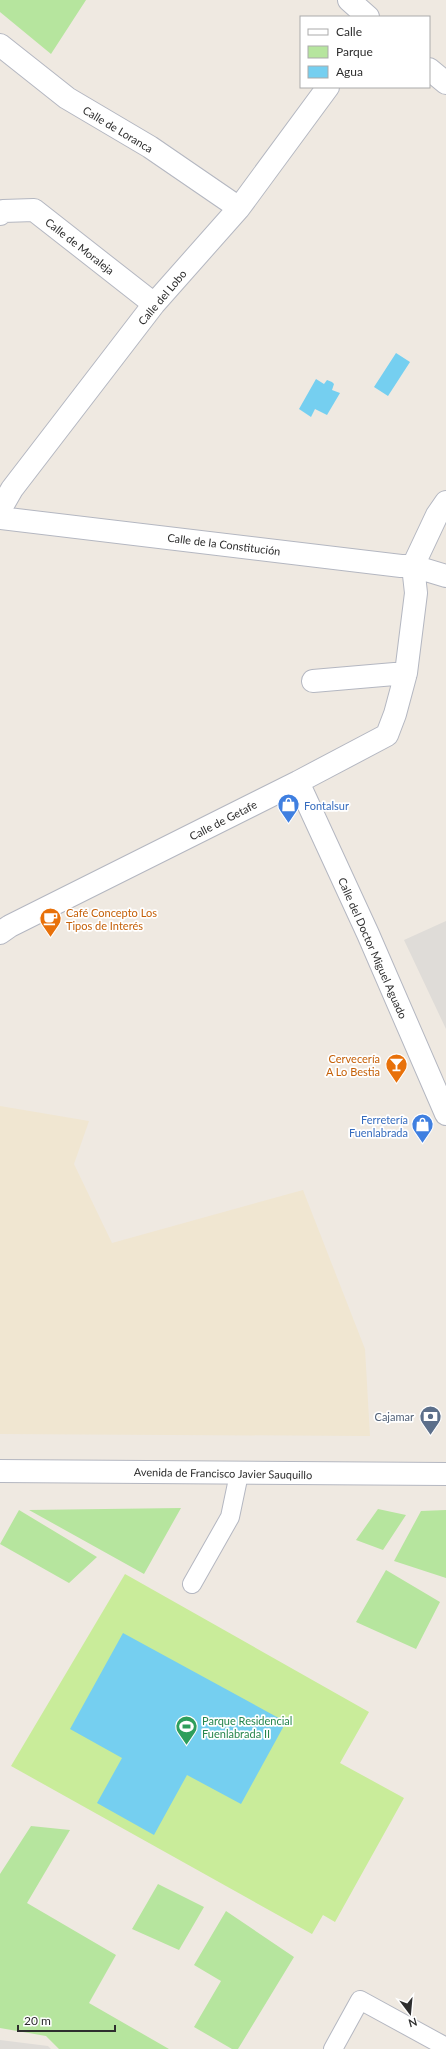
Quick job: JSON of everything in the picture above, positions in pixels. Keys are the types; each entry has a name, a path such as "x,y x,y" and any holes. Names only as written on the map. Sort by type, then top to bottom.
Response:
{"street":[{"path":"349,0 367,16"},
{"name":"Calle de Loranca","path":"0,45 67,98 150,147 238,208"},
{"path":"430,70 446,83"},
{"name":"Calle del Lobo","path":"0,510 12,489 154,304 238,208 327,88"},
{"name":"Calle de Moraleja","path":"0,214 4,211 34,210 154,304"},
{"path":"413,566 437,515 446,502"},
{"name":"Calle de la Constitución","path":"0,518 401,566 413,566 446,576"},
{"name":"Calle de Getafe","path":"3,928 298,782 387,735 395,714 406,673 416,593 413,566"},
{"path":"314,681 406,673"},
{"name":"Calle del Doctor Miguel Aguado","path":"298,782 368,934 446,1114"},
{"name":"Avenida de Francisco Javier Sauquillo","path":"0,1471 239,1474 446,1474"}],"lane":[{"path":"192,1584 230,1517 239,1474"},
{"path":"333,2049 360,2000 446,2047"}],"shaded area":[{"path":"446,921 446,1029 404,940"},
{"path":"0,1106 89,1121 74,1164 112,1243 303,1190 365,1349 370,1436 0,1434"},
{"path":"0,2040 48,2046 51,2049 0,2049"}],"green space":[{"path":"0,0 86,0 51,54 0,12"},
{"path":"181,1508 144,1574 29,1510"},
{"path":"378,1509 406,1515 383,1550 356,1540"},
{"path":"19,1510 97,1557 69,1583 0,1544"},
{"path":"446,1510 446,1578 394,1561 421,1511"},
{"path":"386,1570 440,1602 416,1649 356,1622"},
{"name":"Parque Residencial Fuenlabrada II","path":"125,1574 369,1712 340,1763 404,1798 335,1922 323,1915 312,1934 11,1766"},
{"path":"31,1826 70,1830 27,1903 116,1955 89,2003 169,2049 59,2049 46,2036 0,2028 0,1874"},
{"path":"158,1884 204,1907 179,1950 132,1929"},
{"path":"226,1911 294,1957 238,2049 232,2049 194,2027 221,1981 194,1965"}],"water":[{"path":"396,353 410,362 388,396 374,387"},
{"path":"316,379 324,384 327,380 332,382 334,384 332,390 340,393 327,415 315,409 311,417 299,409"},
{"path":"123,1633 286,1722 241,1804 187,1775 154,1835 97,1803 122,1758 70,1729"}],"place":[{"name":"Fontalsur","path":"288,824"},
{"name":"Café Concepto Los Tipos de Interés","path":"51,938"},
{"name":"Cervecería A Lo Bestia","path":"396,1084"},
{"name":"Ferretería Fuenlabrada","path":"423,1144"},
{"name":"Cajamar","path":"430,1436"},
{"name":"Parque Residencial Fuenlabrada II","path":"186,1746"}]}
